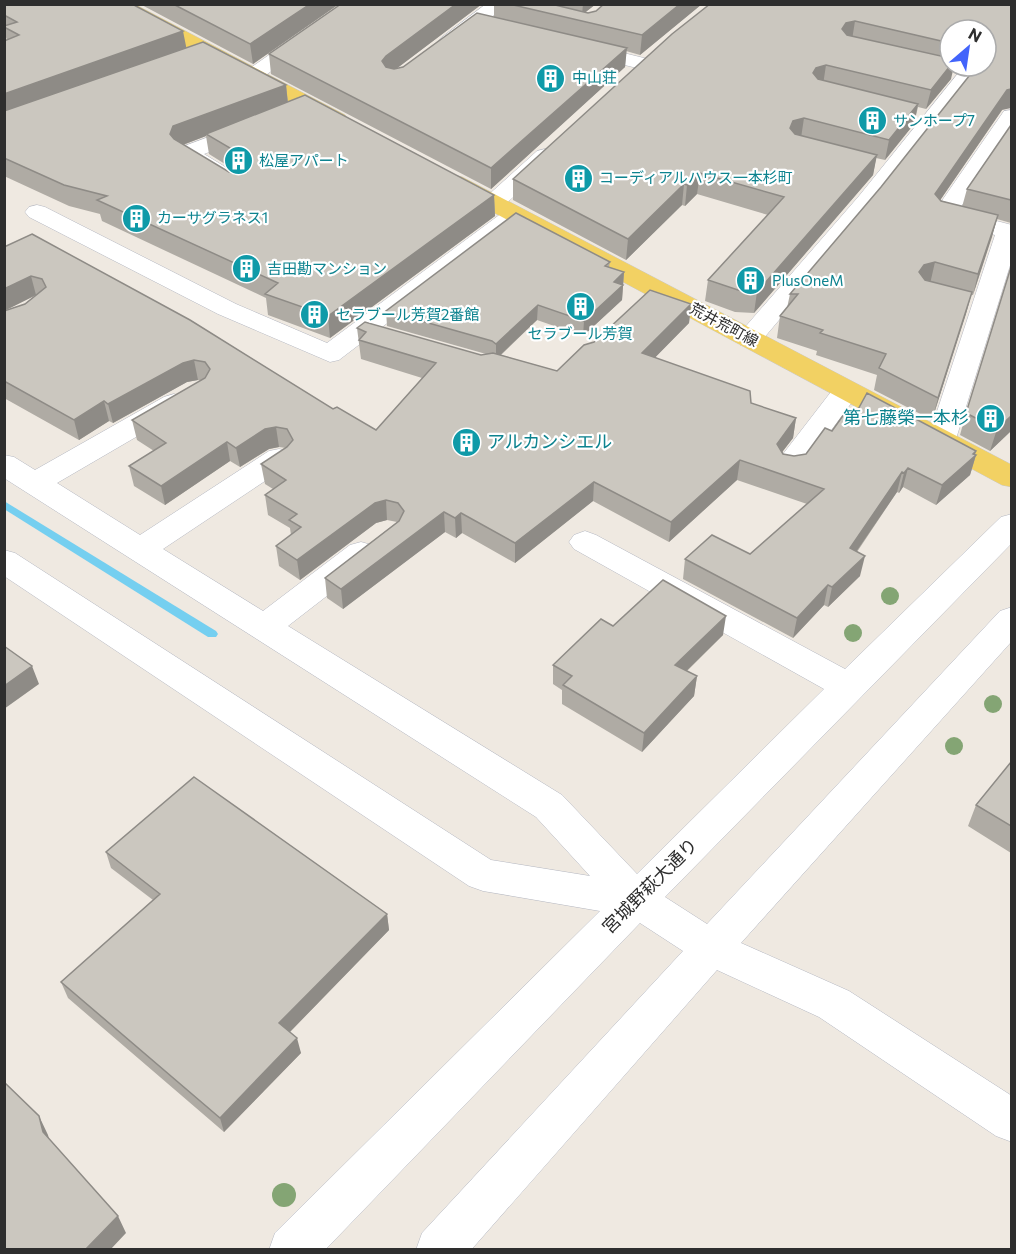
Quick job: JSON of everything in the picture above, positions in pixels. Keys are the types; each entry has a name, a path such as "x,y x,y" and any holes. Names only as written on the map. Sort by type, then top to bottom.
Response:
{"main road":[{"path":"119,4 359,132"},
{"name":"荒井荒町線","path":"430,170 504,208 646,295 749,339 1011,478"}],"street":[{"path":"430,55 500,4 522,9"},
{"path":"474,23 496,28"},
{"path":"253,75 322,28"},
{"path":"565,45 645,64"},
{"path":"624,83 662,48"},
{"path":"186,60 209,51"},
{"path":"749,339 891,171 920,118 957,78"},
{"path":"286,114 310,105"},
{"path":"941,442 973,305 1003,274 1008,231 944,215 1011,116"},
{"path":"241,186 187,153 264,123"},
{"path":"37,212 227,309 330,354 363,330 504,208 561,141"},
{"path":"868,165 891,171"},
{"path":"363,330 395,339"},
{"path":"35,483 198,390"},
{"path":"790,465 847,390"},
{"path":"141,549 279,458"},
{"path":"4,464 549,806 637,900 711,948 834,1004 1011,1121"},
{"name":"宮城野萩大通り","path":"292,1250 848,686 1011,524"},
{"path":"265,627 388,532"},
{"path":"585,542 848,686"},
{"path":"4,561 483,875 637,900"},
{"path":"439,1250 1011,619"}],"building":[{"path":"4,4 132,4 183,31 4,94 4,41 19,35 4,27 17,22 4,15"},
{"path":"173,4 310,4 250,44"},
{"path":"341,4 456,4 386,56 382,61 386,67 394,69 403,67 477,13 627,48 491,168 269,54"},
{"path":"509,4 551,4 588,13 596,11 604,4 680,4 642,35"},
{"path":"710,4 1011,4 1011,89 1007,90 935,194 941,201 998,215 978,274 935,262 924,265 919,272 925,280 972,292 938,398 879,368 886,354 820,333 823,330 780,316 798,294 790,294 881,187 967,78 998,78 998,18 938,18 938,40 855,21 846,23 842,29 847,35 938,55 938,78 940,78 931,90 826,65 816,68 813,73 818,79 918,104 889,140 804,118 793,121 790,128 795,134 877,155 757,292 738,290 708,280 784,197 700,173 687,185 684,184 628,239 513,179 672,34"},
{"path":"203,42 286,85 173,126 170,134 174,139 229,172 237,174 247,172 252,165 247,158 206,134 305,95 494,195 328,316 265,294 278,283 97,200 107,196 64,185 4,158 4,111"},
{"path":"1011,125 1011,200 967,189"},
{"path":"516,213 610,262 605,266 624,272 614,282 623,285 584,321 538,305 496,344 386,311"},
{"path":"32,234 190,320 333,409 337,407 376,430 436,363 359,340 366,332 357,328 365,322 481,355 493,353 557,371 584,345 594,342 650,290 691,304 642,353 750,391 751,403 796,418 777,444 783,454 794,456 806,454 825,428 832,431 847,410 856,413 867,393 976,451 973,454 976,455 942,485 908,468 904,473 902,472 850,548 865,556 832,587 828,585 797,618 685,559 712,535 750,554 824,489 740,460 671,522 594,482 515,543 461,513 455,518 444,512 341,589 325,578 399,521 404,511 398,503 386,500 375,503 297,560 276,546 301,527 289,520 297,514 265,495 286,480 261,464 287,447 293,440 287,429 276,427 265,429 236,448 227,442 161,486 129,466 166,443 132,420 205,378 210,369 205,362 194,360 183,363 108,404 104,401 74,420 4,381 4,311 25,304 46,287 42,279 31,276 4,289 4,247"},
{"path":"1011,267 1011,416 997,429 966,413"},
{"path":"663,580 726,616 675,665 697,676 644,733 563,685 572,676 553,665 601,619 613,626"},
{"path":"4,646 32,666 4,686"},
{"path":"1011,762 1011,826 976,805"},
{"path":"194,777 387,914 279,1023 297,1038 220,1118 61,982 160,894 106,852"},
{"path":"4,1082 39,1116 43,1132 118,1216 85,1250 4,1250"}],"waterway":[{"path":"4,504 212,634"}],"place":[{"name":"中山荘","path":"551,78"},
{"name":"サンホープ7","path":"872,121"},
{"name":"松屋アパート","path":"238,161"},
{"name":"コーディアルハウス一本杉町","path":"578,178"},
{"name":"カーサグラネス1","path":"136,218"},
{"name":"吉田勘マンション","path":"246,269"},
{"name":"PlusOneM","path":"751,281"},
{"name":"セラブール芳賀","path":"580,307"},
{"name":"セラブール芳賀2番館","path":"315,315"},
{"name":"第七藤榮一本杉","path":"990,418"},
{"name":"アルカンシエル","path":"466,442"}]}
